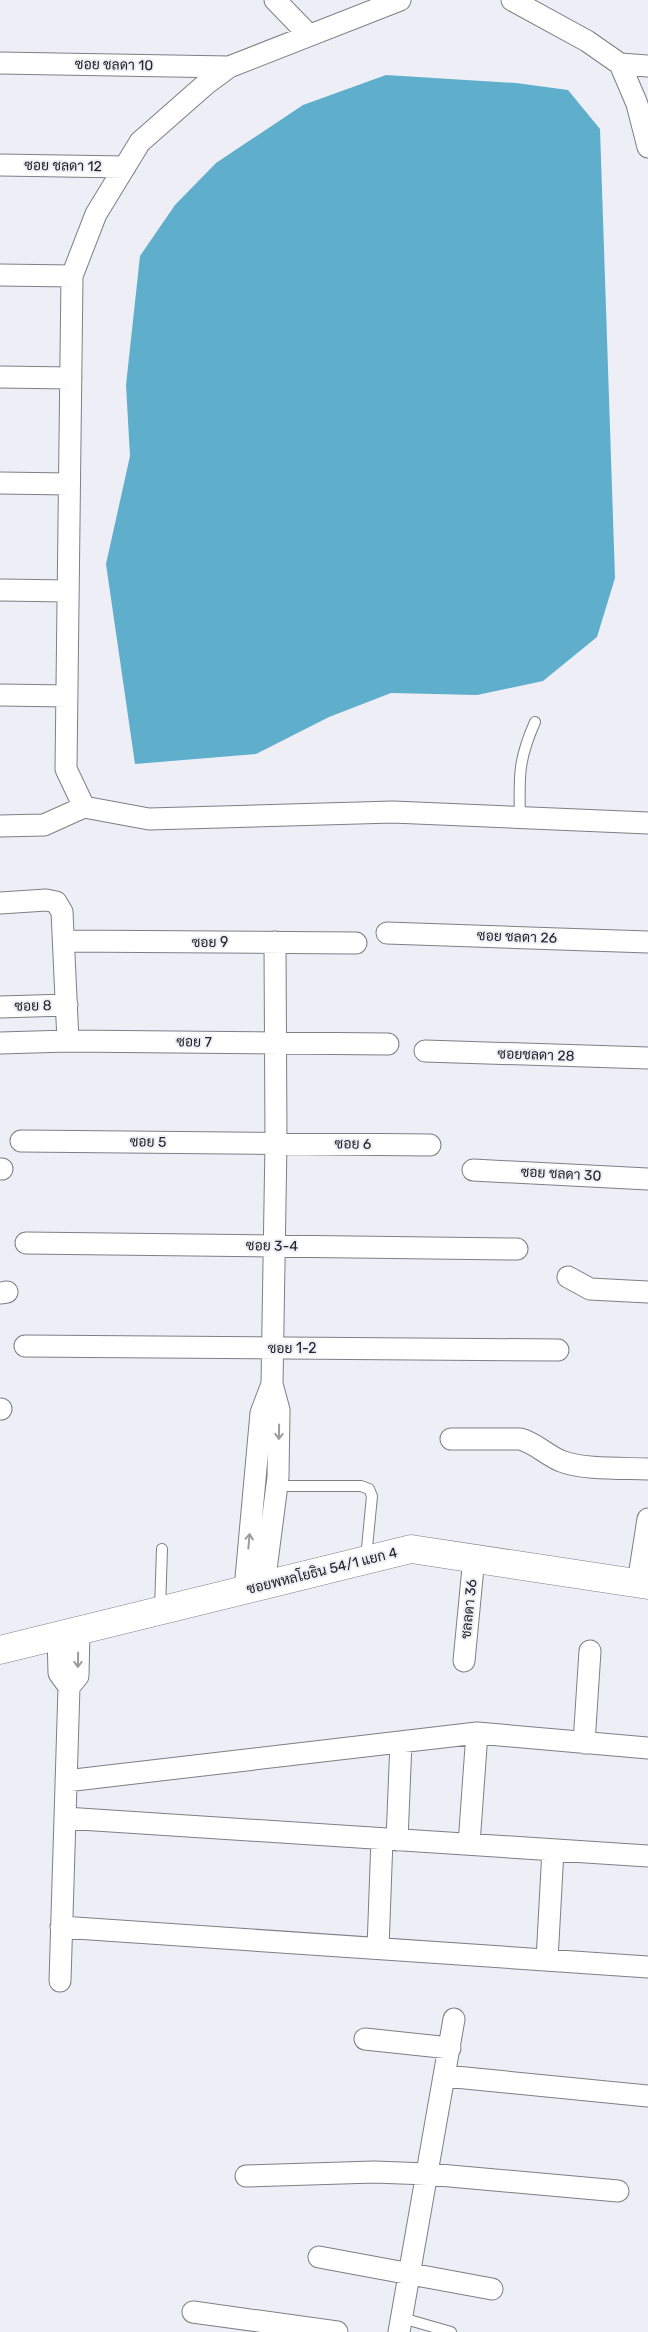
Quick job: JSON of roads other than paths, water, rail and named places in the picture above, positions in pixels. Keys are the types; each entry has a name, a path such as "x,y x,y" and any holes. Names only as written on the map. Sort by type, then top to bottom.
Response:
{"street":[{"path":"275,0 282,5 308,34"},
{"path":"84,807 66,769 72,276 96,214 140,142 206,84 229,67 308,34 400,0"},
{"path":"512,0 587,41 620,64 648,66"},
{"name":"ซอย ชลดา 10","path":"0,63 229,67"},
{"path":"620,64 637,104 648,147"},
{"name":"ซอย ชลดา 12","path":"0,165 125,167"},
{"path":"0,275 72,276"},
{"path":"0,377 71,378"},
{"path":"0,483 70,484"},
{"path":"0,590 68,591"},
{"path":"0,695 67,696"},
{"path":"0,826 44,825 84,807 149,819 393,812 648,823"},
{"path":"0,903 46,900 56,902 62,912 68,1041"},
{"name":"ซอย ชลดา 26","path":"387,932 648,942"},
{"name":"ซอย 9","path":"64,941 356,943"},
{"path":"255,1587 277,1486 279,1410 272,1384 276,1143 275,942"},
{"name":"ซอย 8","path":"0,1007 67,1006"},
{"name":"ซอย 7","path":"0,1043 68,1041 388,1044"},
{"name":"ซอยชลดา 28","path":"425,1052 648,1058"},
{"name":"ซอย 5","path":"20,1141 276,1143"},
{"name":"ซอย 6","path":"276,1143 430,1145"},
{"name":"ซอย ชลดา 30","path":"473,1170 648,1179"},
{"name":"ซอย 3-4","path":"26,1244 518,1249"},
{"path":"568,1276 590,1289 648,1292"},
{"name":"ซอย 1-2","path":"25,1346 558,1350"},
{"path":"255,1587 261,1412 272,1384"},
{"path":"451,1439 530,1441 550,1456 573,1465 648,1469"},
{"path":"643,1584 648,1519"},
{"name":"ซอยพหลโยธิน 54/1 แยก 4","path":"0,1650 411,1549 643,1584"},
{"name":"ชลลดา 36","path":"464,1661 474,1557"},
{"path":"60,1981 69,1687 59,1673 68,1633"},
{"path":"584,1742 590,1651"},
{"path":"66,1781 477,1733 648,1748"},
{"path":"469,1844 477,1733"},
{"path":"378,1948 401,1742"},
{"path":"65,1818 553,1850 648,1851"},
{"path":"547,1960 553,1850"},
{"path":"62,1927 648,1967"},
{"path":"401,2325 454,2020"},
{"path":"365,2039 450,2048"},
{"path":"445,2076 648,2096"},
{"path":"246,2176 374,2172 428,2174 618,2191"},
{"path":"319,2257 492,2289"},
{"path":"193,2312 337,2332"}],"lane":[{"path":"520,818 519,783 521,757 535,722"},
{"path":"277,1486 361,1486 369,1489 372,1496 366,1559"},
{"path":"160,1610 162,1549"},
{"path":"401,2325 451,2332"}],"water":[{"path":"386,75 516,83 568,90 600,129 615,578 597,637 543,681 477,695 391,693 329,717 256,754 135,764 106,564 130,456 126,385 140,256 175,205 216,163 303,105"}]}
